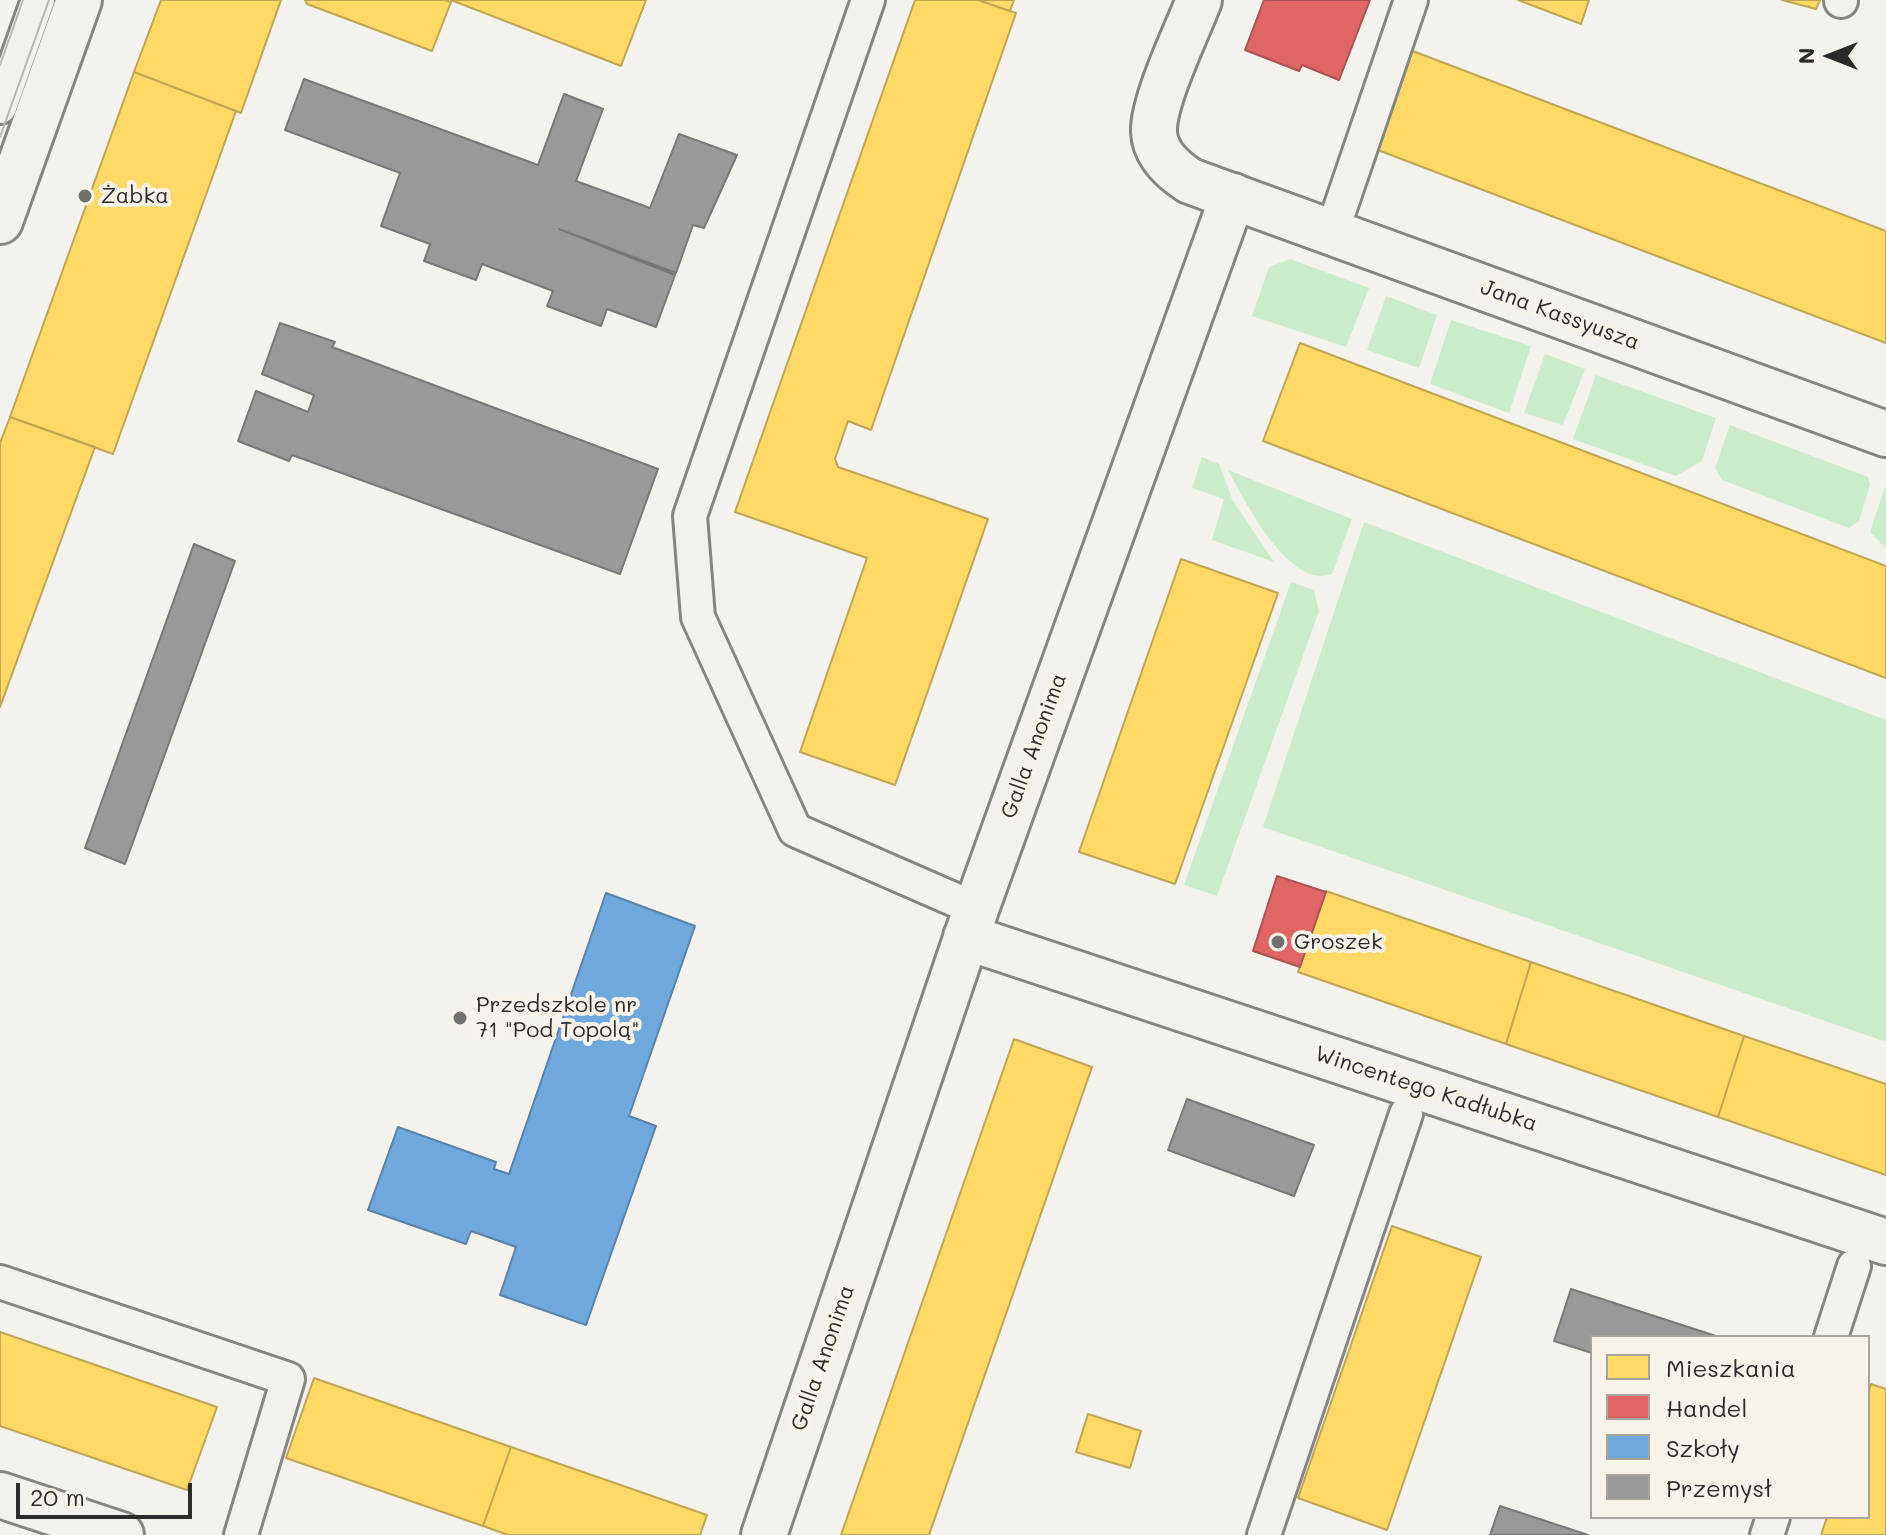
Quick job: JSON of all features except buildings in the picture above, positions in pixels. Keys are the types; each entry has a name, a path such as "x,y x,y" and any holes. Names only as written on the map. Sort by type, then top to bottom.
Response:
{"street":[{"path":"0,221 79,0"},
{"path":"1199,0 1157,111 1154,134 1160,154 1173,170 1190,181 1233,196"},
{"name":"Galla Anonima","path":"764,1535 971,923 1233,196"},
{"name":"Jana Kassyusza","path":"1233,196 1886,434"},
{"name":"Wincentego Kadłubka","path":"971,923 1870,1254"},
{"path":"3,1504 121,1535"}],"lane":[{"path":"0,107 38,0"},
{"path":"868,0 690,516 698,617 795,830 971,923"},
{"path":"1332,232 1411,0"},
{"path":"1264,1535 1406,1114"},
{"path":"1832,1335 1870,1254"},
{"path":"0,1282 288,1379 241,1535"}],"green space":[{"path":"1290,259 1369,288 1346,347 1252,316 1269,267"},
{"path":"1386,296 1437,315 1419,368 1367,350"},
{"path":"1451,320 1531,346 1509,413 1430,384"},
{"path":"1545,354 1585,369 1563,425 1524,413"},
{"path":"1596,375 1716,418 1702,461 1676,476 1573,439"},
{"path":"1730,425 1868,477 1870,485 1859,521 1849,528 1722,480 1715,468"},
{"path":"1202,457 1219,464 1233,501 1274,562 1212,540 1224,499 1192,488"},
{"path":"1228,470 1352,519 1332,574 1316,575 1300,569 1285,556 1257,521"},
{"path":"1886,488 1886,548 1870,532"},
{"path":"1364,522 1886,720 1886,1042 1263,827"},
{"path":"1291,582 1314,590 1319,611 1217,896 1184,885"}],"tram line":[{"path":"0,65 23,0"},
{"path":"0,137 49,0"}],"place":[{"name":"Żabka","path":"85,196"},
{"name":"Groszek","path":"1278,942"},
{"name":"Przedszkole nr 71 \"Pod Topolą\"","path":"460,1018"}]}
